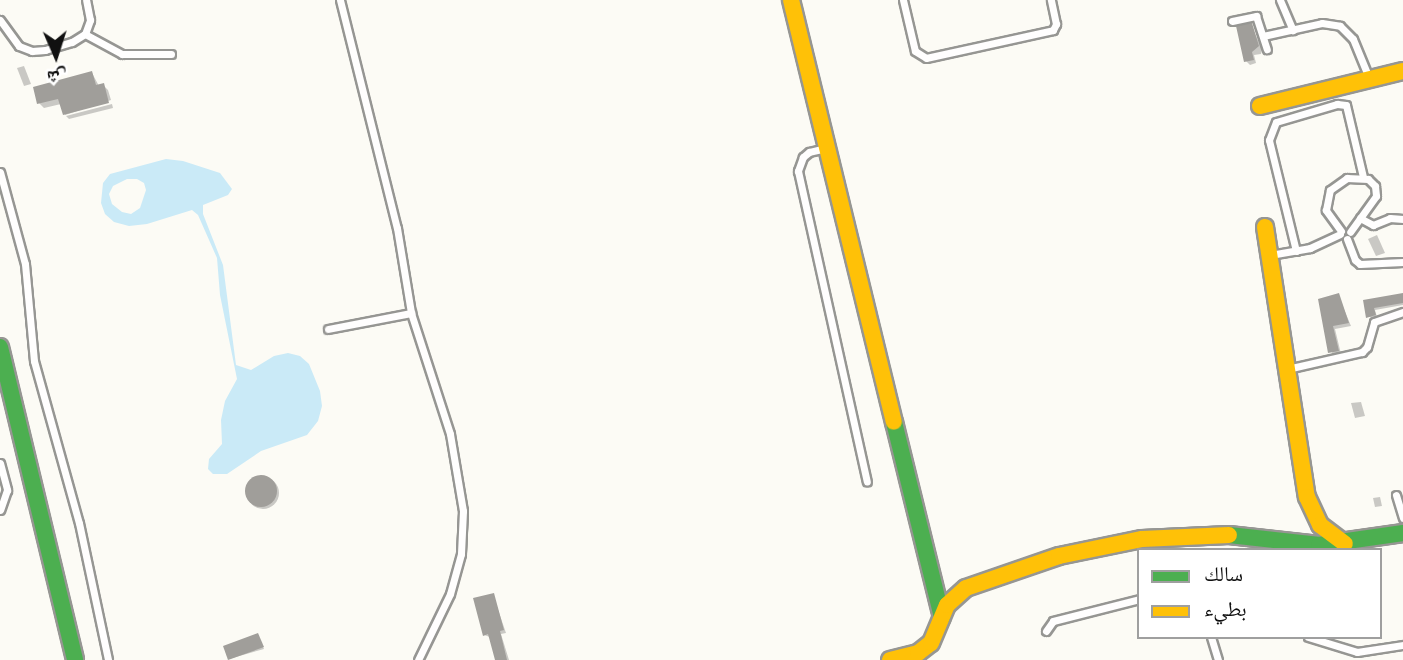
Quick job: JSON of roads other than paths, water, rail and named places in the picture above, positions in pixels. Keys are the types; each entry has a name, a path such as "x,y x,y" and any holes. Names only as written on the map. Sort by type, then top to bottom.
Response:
{"street":[{"path":"791,0 942,617"},
{"path":"1260,106 1403,71"},
{"path":"1265,227 1307,497 1320,525 1348,547"},
{"path":"0,347 75,660"},
{"path":"890,660 918,653 931,643 947,605 966,588 1018,568 1100,546 1153,538 1227,535 1348,547 1403,533"}],"lane":[{"path":"0,20 14,42 32,51 72,43 85,34 90,20 86,0"},
{"path":"340,0 397,228 411,313 450,434 463,511 461,554 450,594 418,660"},
{"path":"903,0 915,51 926,58 1053,30 1056,24 1051,0"},
{"path":"1280,0 1293,30"},
{"path":"1232,21 1256,16 1267,49"},
{"path":"1264,36 1322,23 1340,26 1353,39 1369,79"},
{"path":"85,34 122,54 172,54"},
{"path":"1320,91 1325,107"},
{"path":"1296,251 1269,133 1281,119 1340,104 1349,108 1363,177"},
{"path":"827,147 809,152 803,157 798,171 867,481"},
{"path":"0,172 25,264 34,361 79,523 108,660"},
{"path":"1269,255 1318,246 1344,234 1360,218 1377,191 1372,182 1363,177 1340,181 1327,196 1328,217 1344,234 1355,260 1360,264 1403,262"},
{"path":"1360,218 1373,225 1390,218 1403,219"},
{"path":"1287,369 1362,352 1367,347 1374,322 1403,312"},
{"path":"328,329 411,313"},
{"path":"0,463 7,490 0,510"},
{"path":"1396,495 1403,518"},
{"path":"1046,631 1054,621 1137,600"},
{"path":"1212,639 1218,660"},
{"path":"1315,639 1357,652 1403,645"}],"water":[{"path":"166,159 183,161 220,173 232,189 228,195 203,205 203,214 223,265 236,365 251,370 274,356 288,353 300,356 309,364 320,391 322,406 318,421 307,435 261,451 227,474 213,474 208,469 209,459 222,444 221,420 225,401 237,379 220,295 217,258 198,215 192,210 147,224 129,226 114,222 105,214 101,203 103,183 110,174","holes":["127,179 137,179 144,183 146,190 140,208 131,214 122,212 112,204 109,194 113,186"]}]}
